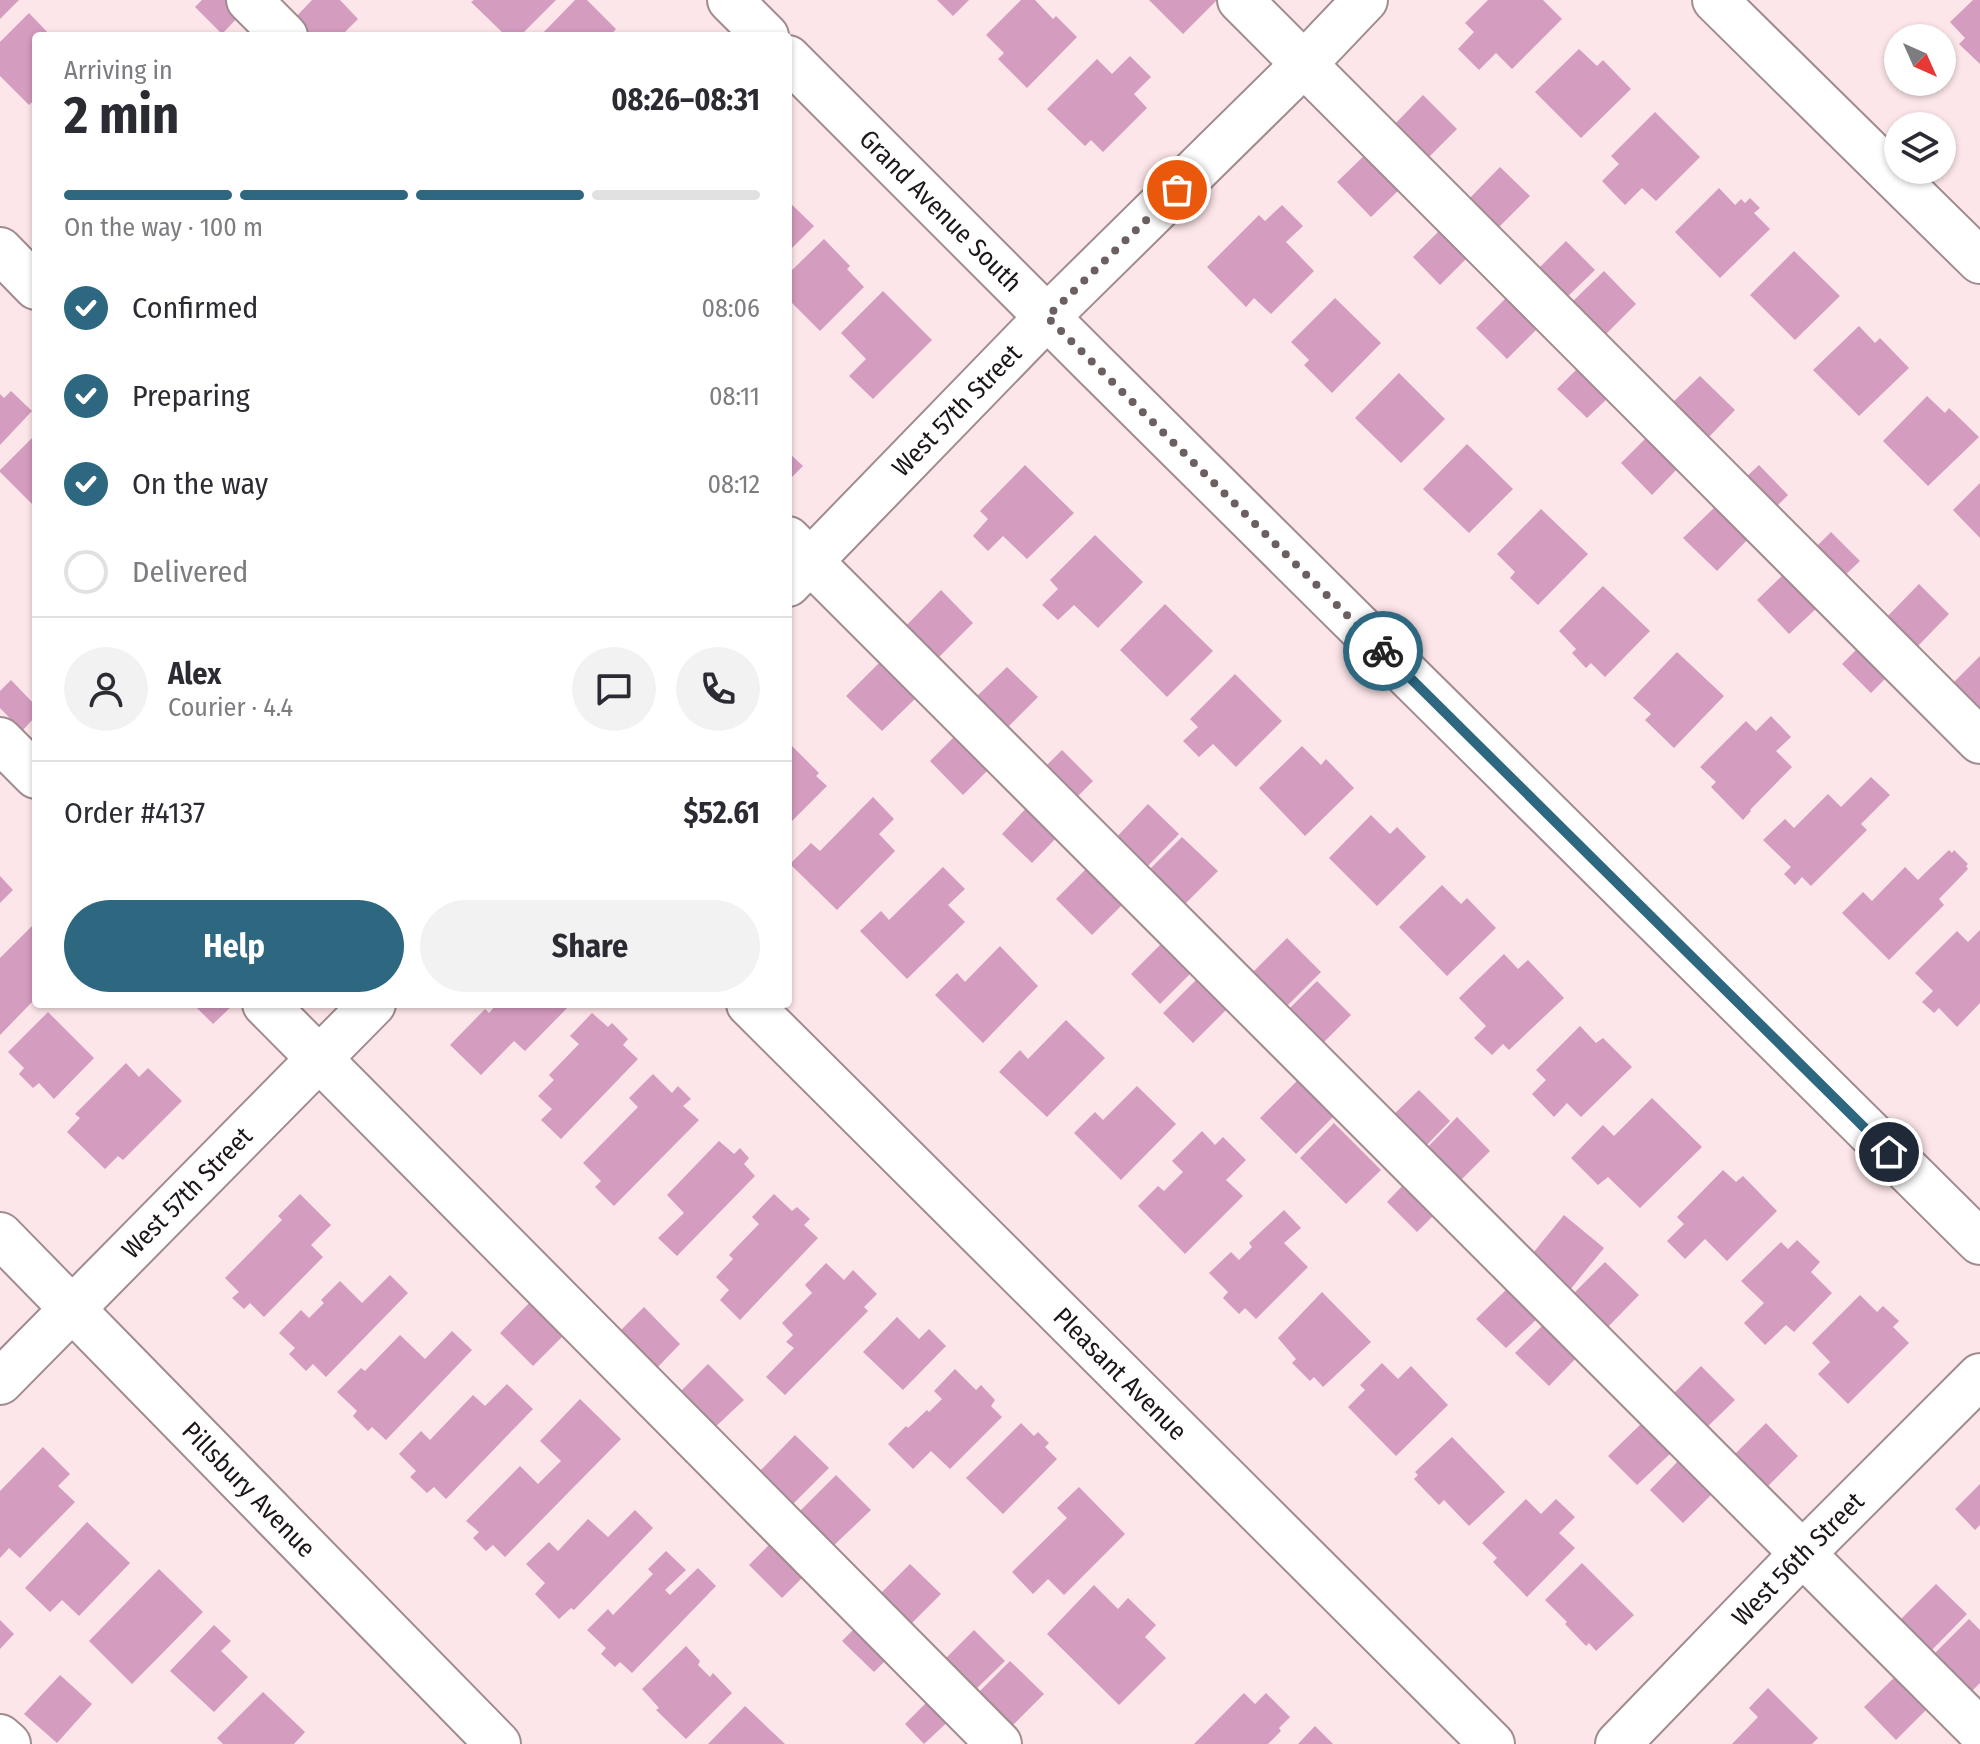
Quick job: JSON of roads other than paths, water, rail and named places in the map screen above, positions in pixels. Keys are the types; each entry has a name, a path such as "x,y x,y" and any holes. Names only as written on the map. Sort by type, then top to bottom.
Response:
{"street":[{"path":"249,0 281,32"},
{"path":"730,0 762,32"},
{"path":"1240,0 1980,741"},
{"name":"West 57th Street","path":"795,561 1047,317 1365,0"},
{"path":"1715,0 1980,261"},
{"name":"Grand Avenue South","path":"792,62 1980,1242"},
{"path":"0,250 32,283"},
{"path":"795,561 1980,1731"},
{"path":"0,740 32,772"},
{"path":"269,1008 999,1744"},
{"name":"West 57th Street","path":"0,1382 369,1008"},
{"name":"Pleasant Avenue","path":"753,1008 1492,1744"},
{"name":"Pillsbury Avenue","path":"0,1235 498,1744"},
{"name":"West 56th Street","path":"1618,1744 1980,1376"},
{"path":"0,1737 8,1744"}]}
